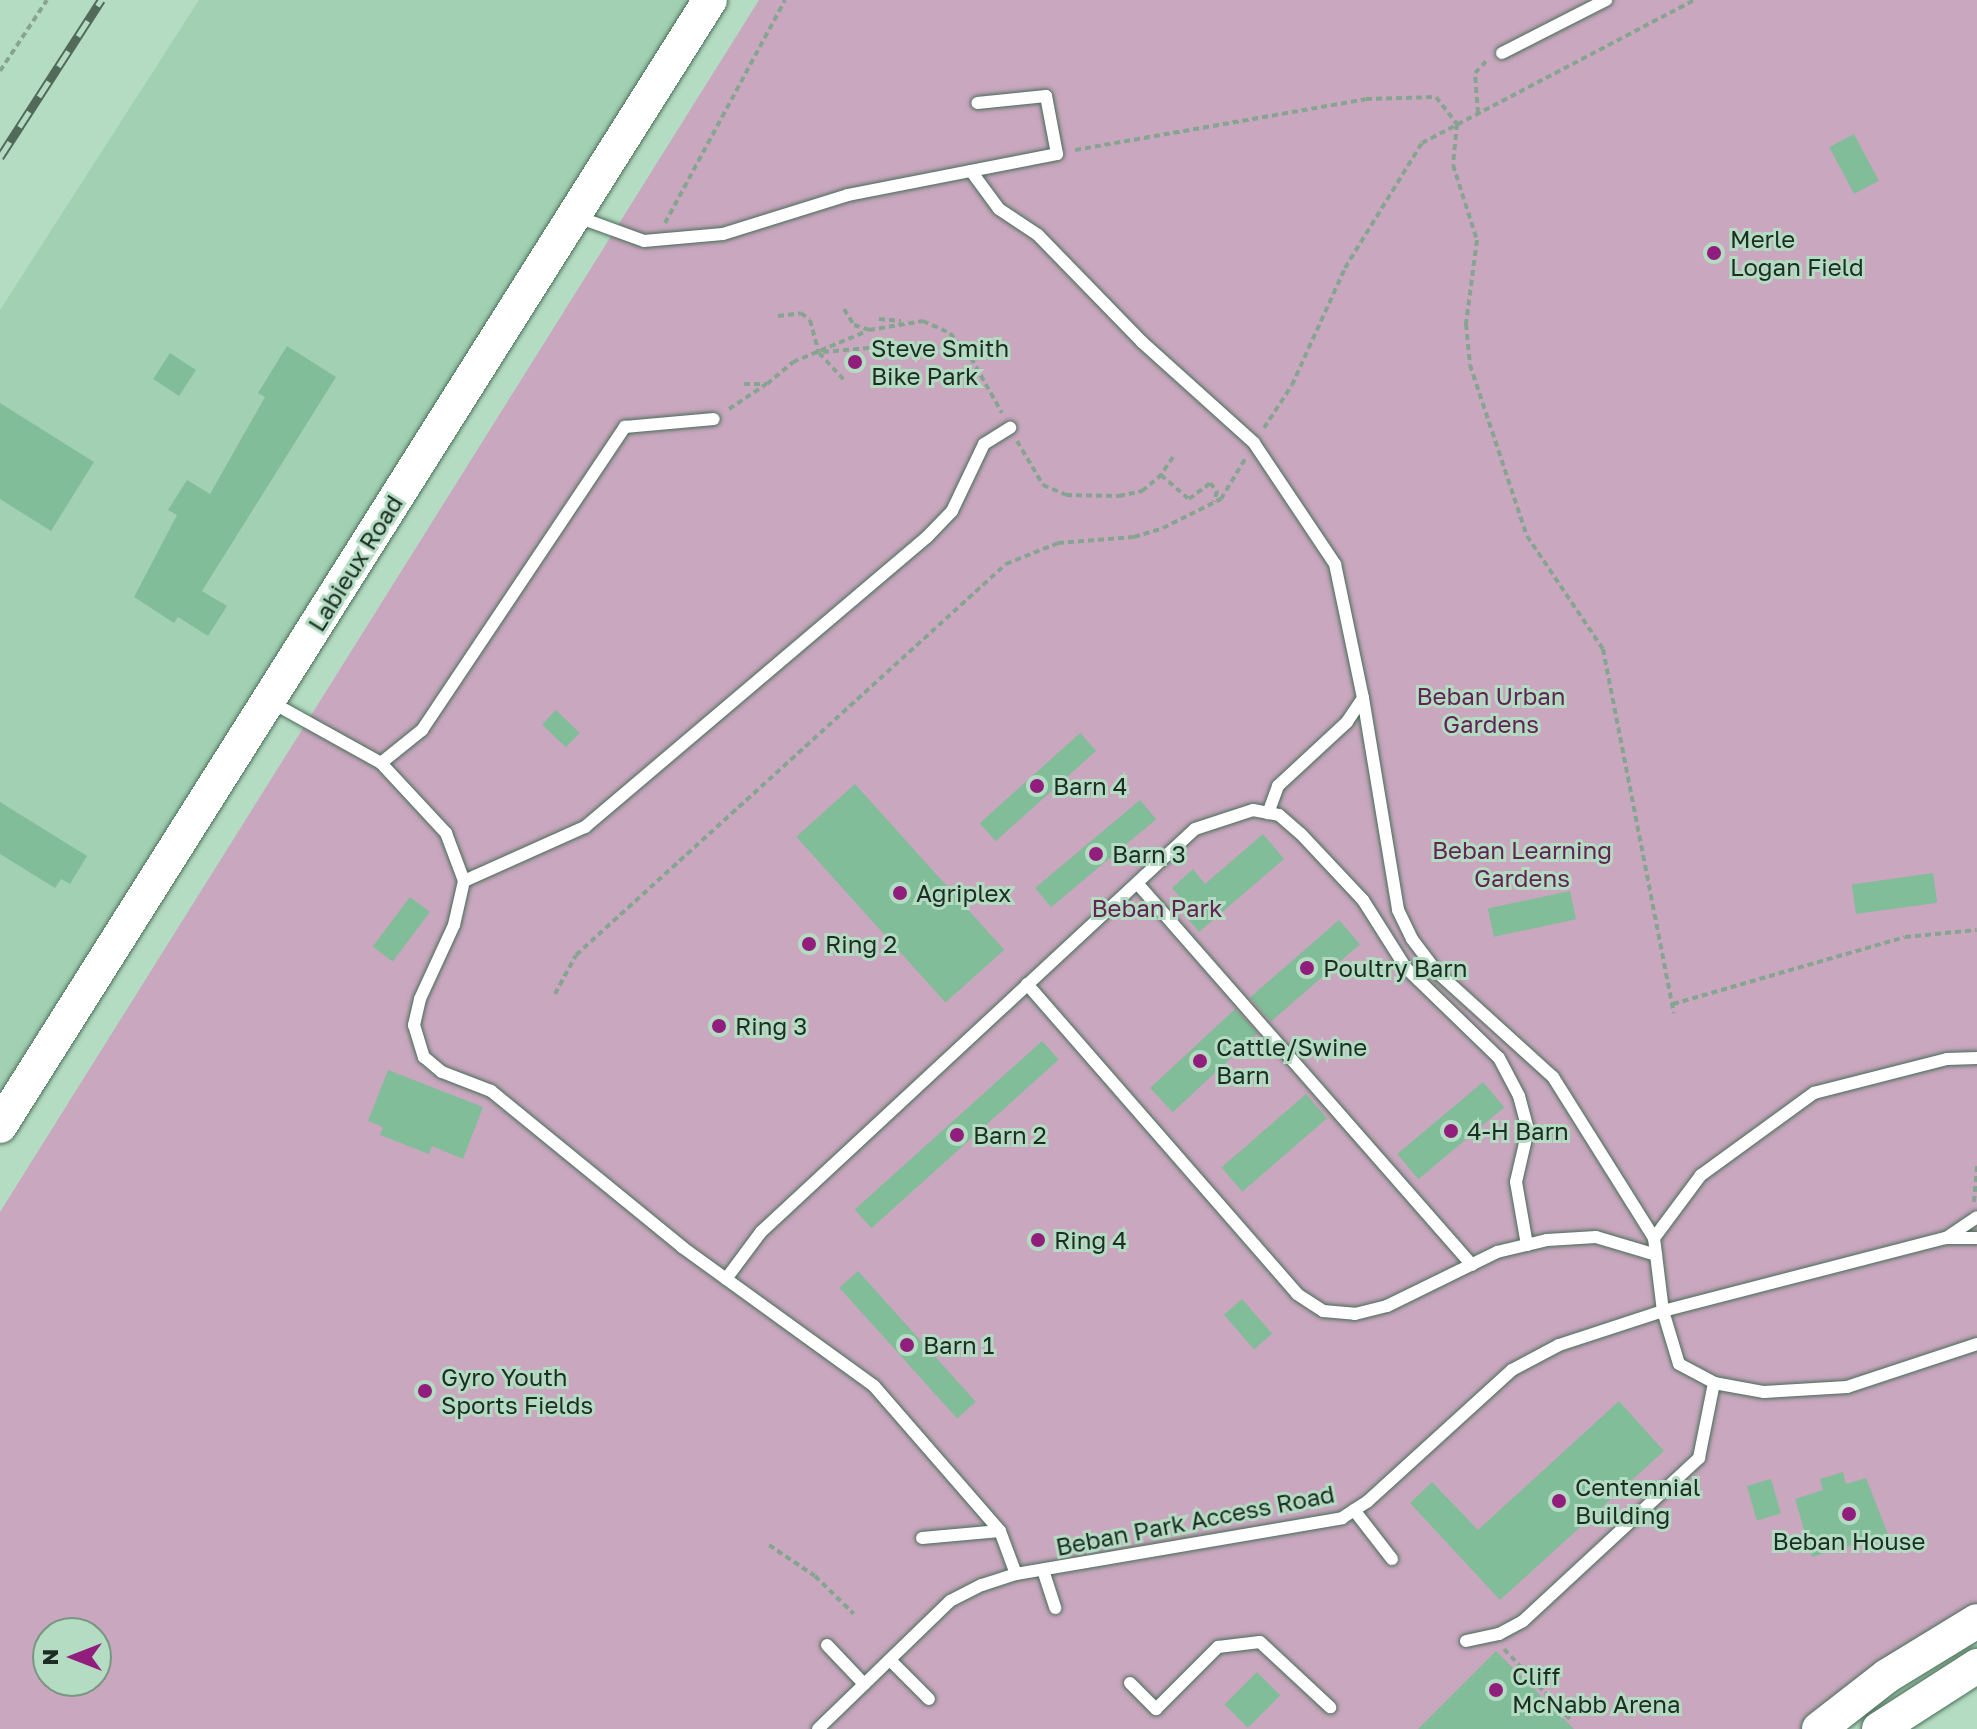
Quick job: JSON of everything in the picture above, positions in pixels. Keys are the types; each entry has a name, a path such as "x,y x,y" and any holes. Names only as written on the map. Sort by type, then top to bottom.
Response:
{"street":[{"name":"Labieux Road","path":"0,1126 710,0"},
{"path":"1819,1729 1887,1676 1977,1621"},
{"path":"1879,1729 1977,1666"}],"lane":[{"path":"1502,53 1606,0"},
{"path":"574,215 644,241 723,234 848,195 1057,154 1046,96 977,103"},
{"path":"971,171 999,209 1038,235 1142,342 1254,443 1335,564 1363,698 1398,910 1412,939 1436,971 1553,1077 1654,1238 1663,1311 1679,1364 1714,1383 1764,1392 1847,1387 1977,1344"},
{"path":"381,763 422,730 625,427 714,419"},
{"path":"464,881 585,827 927,537 952,511 984,444 1010,428"},
{"path":"1268,813 1278,786 1347,722 1363,698"},
{"path":"269,700 381,763 446,833 464,881 454,925 420,999 414,1025 424,1057 442,1072 491,1091 526,1125 726,1279 874,1386 1000,1531 1016,1574"},
{"path":"726,1279 761,1232 1195,829 1253,810 1279,815 1301,834 1363,900 1406,968 1499,1058 1519,1096 1528,1130 1516,1182 1527,1245"},
{"path":"1137,883 1472,1265"},
{"path":"1027,984 1297,1294 1323,1311 1355,1314 1387,1306 1472,1265 1527,1245 1596,1237 1656,1255"},
{"path":"1654,1238 1701,1175 1814,1093 1947,1059 1977,1058"},
{"name":"Beban Park Access Road","path":"1946,1238 1977,1217"},
{"name":"Beban Park Access Road","path":"818,1729 950,1601 1016,1574 1342,1518 1512,1370 1559,1345 1663,1311 1946,1238 1977,1238"},
{"path":"1466,1641 1499,1634 1523,1621 1699,1458 1714,1383"},
{"path":"1354,1510 1392,1559"},
{"path":"922,1538 1000,1531"},
{"path":"1043,1570 1048,1602 1055,1608"},
{"path":"1130,1683 1156,1709 1218,1647 1260,1642 1330,1707"},
{"path":"827,1645 864,1684"},
{"path":"890,1660 929,1699"}],"path":[{"path":"0,71 47,0"},
{"path":"644,241 658,234 692,179 732,94 785,0"},
{"path":"555,994 576,955 1006,564 1058,543 1134,537 1163,528 1214,502 1292,385 1345,268 1390,189 1422,143 1694,0"},
{"path":"1478,113 1475,73 1502,53"},
{"path":"1057,154 1366,99 1436,97 1457,124 1453,165 1477,240 1466,324 1470,365 1527,536 1603,649 1674,1013"},
{"path":"844,309 854,325 869,330"},
{"path":"778,316 801,313 810,320 819,353 846,382"},
{"path":"879,319 923,321 950,333 971,358 1043,485 1066,495 1119,496 1142,491 1161,475 1173,457"},
{"path":"714,419 767,384 793,362 869,330 903,321"},
{"path":"819,353 892,346"},
{"path":"744,384 767,384"},
{"path":"1161,475 1189,499 1210,483 1217,491 1214,502"},
{"path":"1673,1004 1905,937 1977,930"},
{"path":"1974,1202 1977,1165"},
{"path":"769,1545 815,1576 854,1614"},
{"path":"1499,1643 1571,1720"}],"shaded area":[{"path":"199,0 691,0 0,1092 0,310"}],"green space":[{"name":"Beban Park","path":"759,0 1977,0 1977,1610 1804,1729 0,1729 0,1212"}],"building":[{"path":"1854,134 1879,181 1854,194 1829,147"},
{"path":"287,346 336,377 202,591 227,606 208,636 178,617 174,623 134,597 177,515 168,510 187,480 210,494 265,397 258,393"},
{"path":"170,353 196,370 179,396 153,379"},
{"path":"0,403 94,462 51,531 0,499"},
{"path":"556,710 580,733 566,747 542,724"},
{"name":"Barn 4","path":"1080,733 1096,751 996,841 980,823"},
{"name":"Agriplex","path":"855,784 1004,950 946,1003 796,837"},
{"name":"Barn 3","path":"1140,800 1156,819 1051,907 1035,888"},
{"path":"0,802 87,856 70,884 61,879 55,888 0,854"},
{"path":"1263,834 1284,859 1199,932 1178,907 1184,902 1172,888 1193,869 1205,884"},
{"path":"1933,873 1937,903 1856,914 1852,884"},
{"path":"1570,891 1576,919 1494,937 1488,908"},
{"path":"410,897 430,912 393,962 373,947"},
{"name":"Poultry Barn","path":"1339,920 1360,944 1271,1022 1250,997"},
{"name":"Cattle/Swine Barn","path":"1235,1009 1258,1033 1173,1112 1150,1088"},
{"name":"Barn 2","path":"1042,1041 1059,1060 871,1228 855,1210"},
{"path":"388,1070 483,1107 463,1159 432,1146 429,1154 380,1135 383,1127 368,1121"},
{"name":"4-H Barn","path":"1483,1082 1504,1107 1418,1179 1397,1154"},
{"path":"1306,1094 1327,1118 1242,1192 1221,1167"},
{"name":"Barn 1","path":"858,1271 976,1402 957,1419 839,1288"},
{"path":"1242,1299 1272,1334 1254,1349 1224,1315"},
{"name":"Centennial Building","path":"1619,1401 1664,1451 1500,1600 1410,1503 1432,1482 1478,1530"},
{"name":"Beban House","path":"1843,1472 1846,1484 1866,1478 1888,1534 1812,1557 1795,1499 1823,1490 1820,1479"},
{"path":"1771,1479 1781,1514 1757,1520 1747,1486"},
{"name":"Cliff McNabb Arena","path":"1496,1651 1574,1729 1418,1729"},
{"path":"1257,1672 1280,1695 1248,1728 1224,1705"}],"railway":[{"path":"0,157 101,0"}],"place":[{"name":"Merle Logan Field","path":"1714,253"},
{"name":"Steve Smith Bike Park","path":"855,362"},
{"name":"Barn 4","path":"1037,786"},
{"name":"Barn 3","path":"1096,854"},
{"name":"Agriplex","path":"900,893"},
{"name":"Ring 2","path":"809,944"},
{"name":"Poultry Barn","path":"1307,968"},
{"name":"Ring 3","path":"719,1026"},
{"name":"Cattle/Swine Barn","path":"1200,1061"},
{"name":"4-H Barn","path":"1451,1131"},
{"name":"Barn 2","path":"957,1135"},
{"name":"Ring 4","path":"1038,1240"},
{"name":"Barn 1","path":"907,1345"},
{"name":"Gyro Youth Sports Fields","path":"425,1391"},
{"name":"Centennial Building","path":"1559,1501"},
{"name":"Beban House","path":"1849,1514"},
{"name":"Cliff McNabb Arena","path":"1496,1690"}],"park label":[{"name":"Beban Urban Gardens","path":"1491,710"},
{"name":"Beban Learning Gardens","path":"1522,864"}]}
